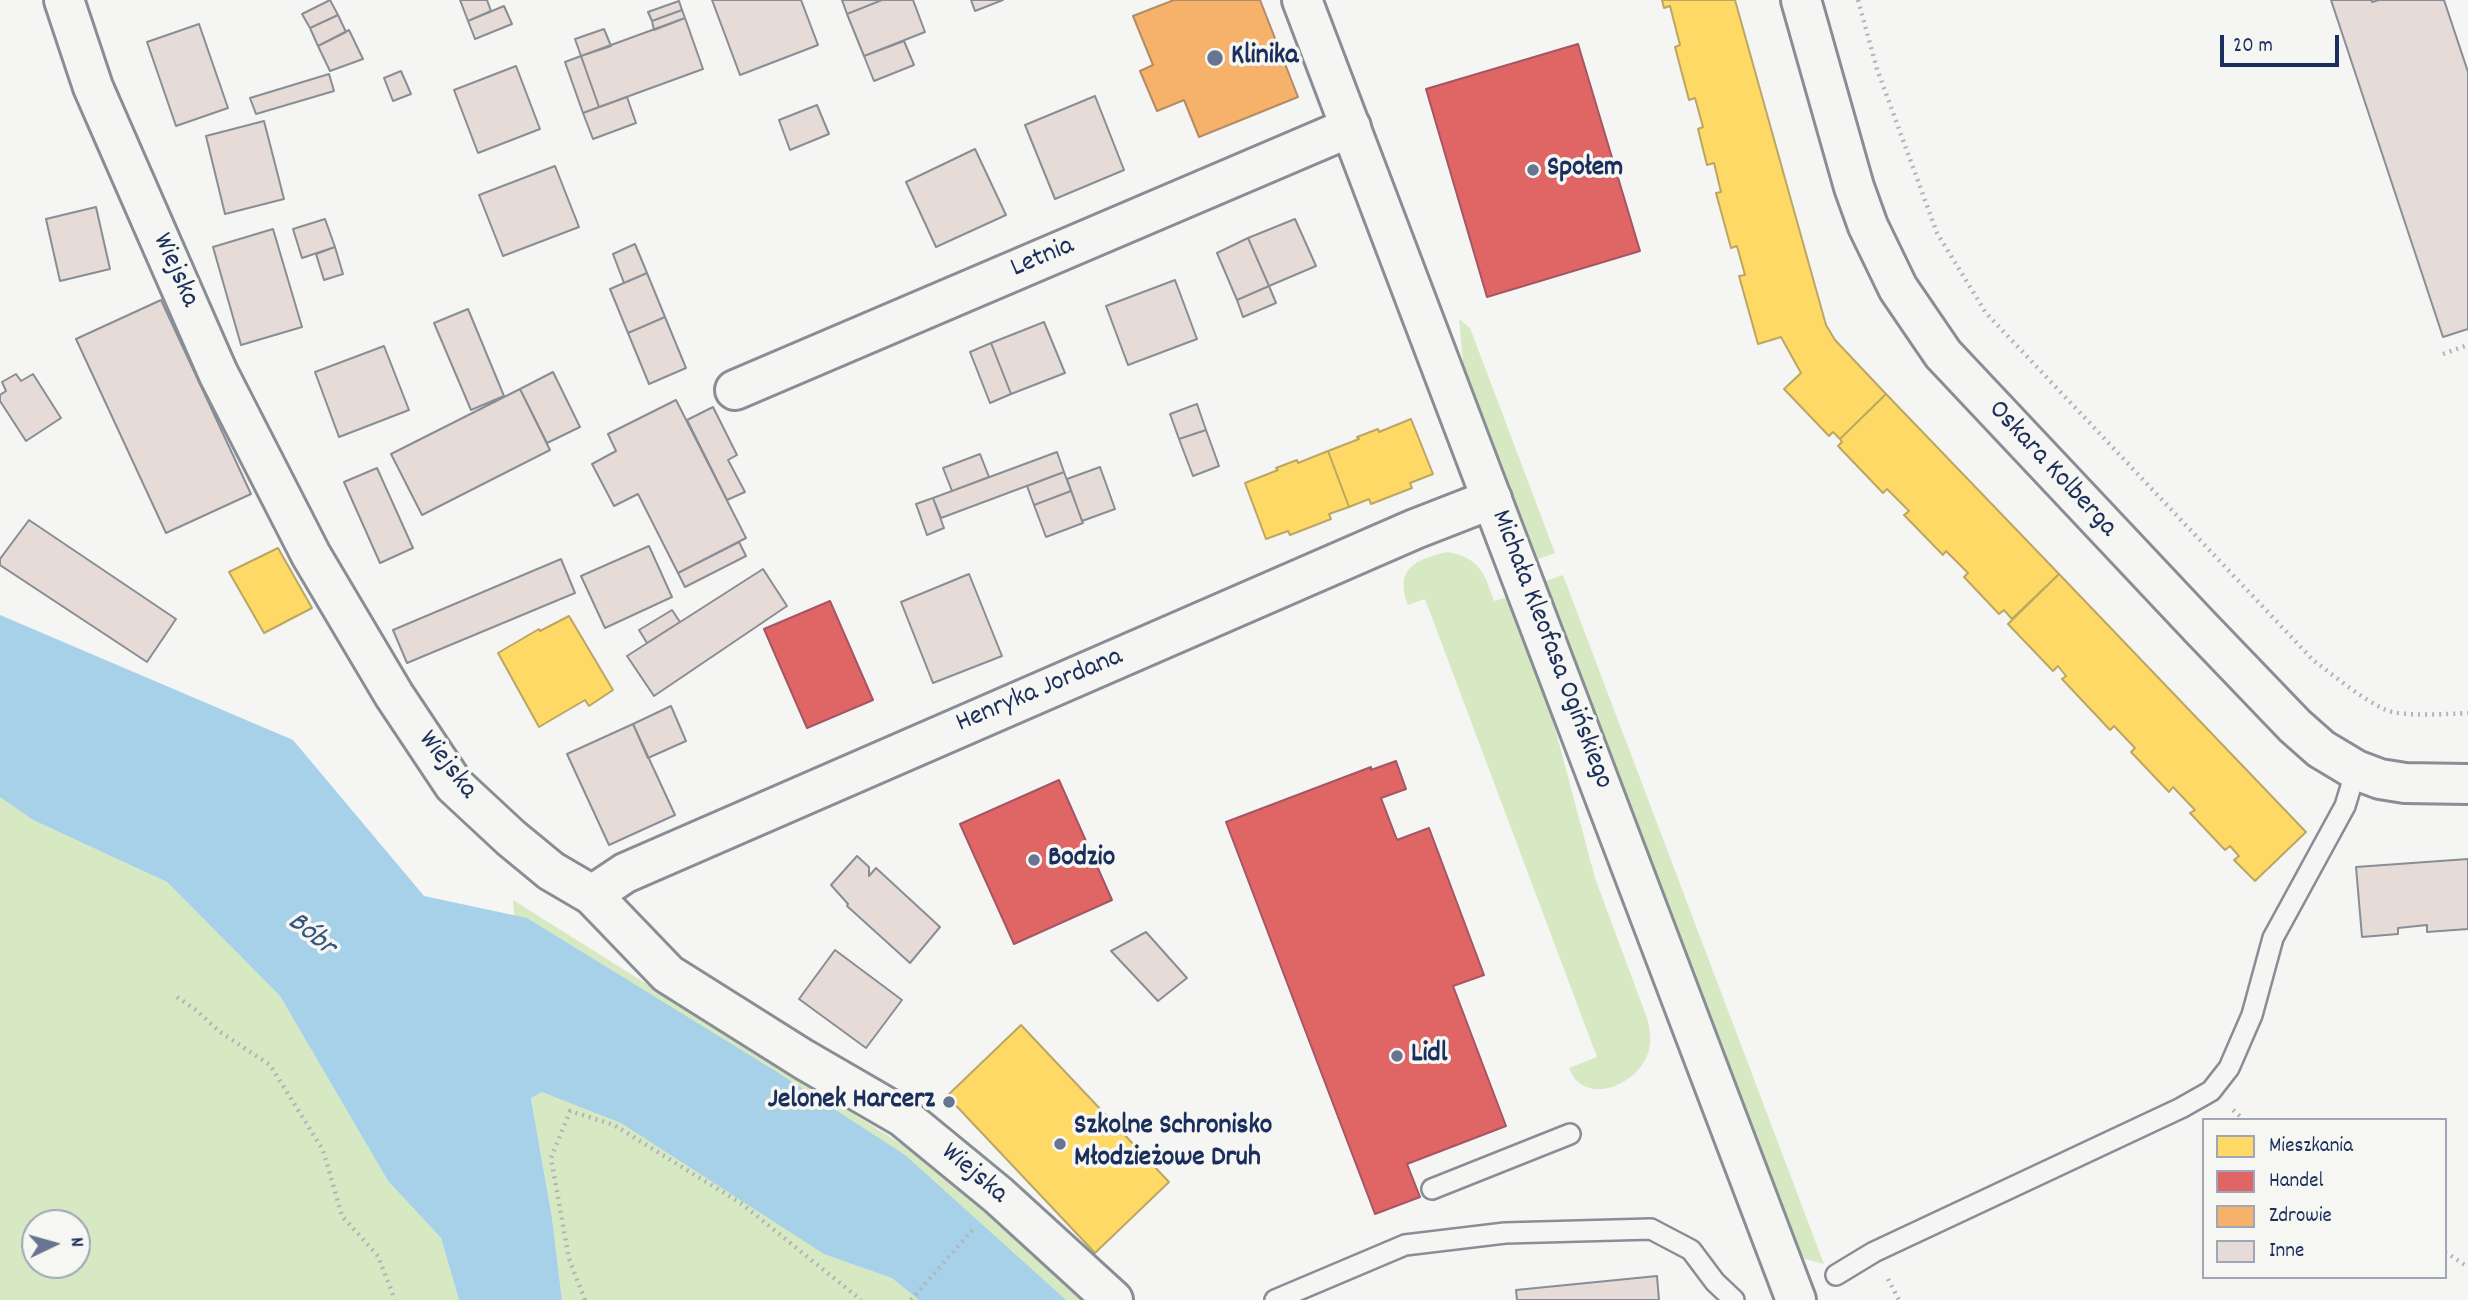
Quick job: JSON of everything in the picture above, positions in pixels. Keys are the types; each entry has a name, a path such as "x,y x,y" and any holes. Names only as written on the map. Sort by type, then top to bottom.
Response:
{"street":[{"name":"Wiejska","path":"64,0 93,87 218,373 311,555 394,695 454,785 551,871 592,895 668,974 803,1059 903,1117 998,1195 1113,1300"},
{"name":"Michała Kleofasa Ogińskiego","path":"1303,0 1796,1300"},
{"name":"Oskara Kolberga","path":"1801,0 1854,187 1868,226 1898,288 1943,354 2295,726 2321,749 2356,770 2380,779 2405,783 2468,784"},
{"name":"Letnia","path":"735,390 1351,127"},
{"name":"Henryka Jordana","path":"592,895 625,873 1356,566 1492,499"}],"lane":[{"path":"1836,1275 1874,1252 2181,1108 2211,1091 2229,1068 2252,1015 2273,938 2345,806 2356,770"},
{"path":"1432,1189 1570,1134"},
{"path":"1275,1300 1419,1242 1505,1233 1651,1229 1691,1250 1715,1282 1734,1300"}],"path":[{"path":"1858,0 1877,69 1937,233 1986,313 2313,660 2359,694 2388,711 2447,715 2468,713"},
{"path":"2443,354 2468,345"},
{"path":"177,997 220,1032 270,1065 323,1150 342,1216 377,1256 395,1300"},
{"path":"584,1300 569,1259 551,1158 569,1111 614,1125 742,1203 861,1300"},
{"path":"911,1300 983,1218"},
{"path":"2447,1253 2468,1267"}],"green space":[{"path":"1459,319 1470,328 1555,553 1538,559 1463,362"},
{"path":"1448,552 1467,558 1480,569 1494,601 1508,597 1552,717 1595,878 1648,1021 1650,1045 1642,1064 1634,1074 1610,1088 1586,1087 1576,1080 1569,1068 1597,1057 1425,599 1408,605 1404,593 1406,574 1410,568 1426,558"},
{"path":"1563,575 1824,1264 1802,1258 1546,581"},
{"path":"0,795 33,820 167,882 280,996 388,1181 441,1238 459,1300 0,1300"},
{"path":"513,900 949,1174 1087,1300 562,1300 552,1218 531,1097"}],"water":[{"name":"Bóbr","path":"0,615 293,740 424,896 527,918 777,1072 905,1155 1066,1300 919,1300 892,1278 824,1254 621,1123 542,1092 531,1098 552,1218 562,1300 459,1300 441,1238 388,1181 280,996 167,882 33,820 0,797"}],"building: Mieszkania":[{"path":"1662,0 1735,0 1826,325 1835,340 1886,394 1840,439 1833,432 1829,436 1784,389 1801,373 1781,337 1758,344 1739,276 1745,275 1737,246 1731,248 1716,193 1721,192 1714,163 1707,165 1698,129 1703,127 1695,98 1689,100 1675,47 1680,45 1670,6 1664,8"},
{"path":"1886,394 2059,574 2012,619 2004,610 1999,614 1964,577 1968,573 1946,551 1943,555 1904,515 1909,511 1887,489 1883,493 1838,446 1842,442 1840,439"},
{"path":"1411,419 1433,474 1410,483 1412,488 1371,504 1369,499 1349,507 1328,451 1359,439 1357,437 1378,429 1379,432"},
{"path":"1328,451 1349,507 1329,514 1331,519 1290,535 1288,531 1266,539 1245,483 1278,470 1276,468"},
{"path":"278,548 312,608 264,633 229,572"},
{"path":"2059,574 2306,832 2255,881 2234,860 2239,856 2230,846 2225,850 2190,813 2195,810 2173,787 2169,792 2131,752 2135,748 2114,726 2110,730 2062,679 2066,676 2058,666 2053,671 2008,624"},
{"path":"569,616 613,690 589,706 585,700 539,727 498,653 539,629 540,631"},
{"path":"1021,1025 1169,1182 1095,1253 947,1096"}],"building: Handel":[{"name":"Społem","path":"1578,44 1640,251 1487,297 1426,89"},
{"path":"830,601 873,700 807,728 764,629"},
{"name":"Lidl","path":"1396,761 1406,789 1381,798 1397,840 1429,828 1484,975 1453,986 1506,1126 1407,1164 1420,1197 1375,1214 1226,822 1371,767 1371,770"},
{"path":"1059,780 1112,900 1014,944 960,824"}],"building: Zdrowie":[{"path":"1174,0 1260,0 1298,97 1199,137 1184,100 1157,111 1140,71 1153,65 1133,16"}],"building: Inne":[{"path":"330,0 338,15 310,28 302,14"},
{"path":"460,0 487,0 491,11 468,21"},
{"path":"712,0 801,0 818,45 740,75"},
{"path":"842,0 882,0 847,14"},
{"path":"882,0 913,0 925,32 864,56 847,14"},
{"path":"971,0 1003,0 975,11"},
{"path":"2331,0 2444,0 2468,72 2468,329 2443,337"},
{"path":"679,1 682,10 652,21 648,12"},
{"path":"504,6 512,24 475,39 468,21"},
{"path":"682,10 685,18 654,30 652,21"},
{"path":"338,15 346,32 318,46 310,28"},
{"path":"685,18 703,69 599,107 581,56"},
{"path":"199,24 228,108 176,126 147,42"},
{"path":"604,29 611,46 581,56 575,39"},
{"path":"349,30 363,59 330,71 318,46"},
{"path":"904,41 914,65 874,81 864,56"},
{"path":"581,56 599,107 583,113 565,62"},
{"path":"516,66 540,129 478,153 454,90"},
{"path":"401,71 411,94 393,101 384,78"},
{"path":"329,74 334,91 256,114 250,98"},
{"path":"1095,96 1124,170 1055,199 1025,125"},
{"path":"627,97 636,123 593,139 583,113"},
{"path":"817,105 829,134 790,150 779,120"},
{"path":"264,121 284,199 225,214 206,136"},
{"path":"975,149 1006,215 936,247 906,182"},
{"path":"555,166 579,227 503,256 479,195"},
{"path":"96,207 110,269 60,281 46,219"},
{"path":"325,219 335,247 302,258 293,229"},
{"path":"1295,219 1316,266 1269,286 1248,238"},
{"path":"273,229 302,327 241,345 213,247"},
{"path":"1248,238 1269,286 1237,300 1217,253"},
{"path":"635,244 647,273 624,283 613,254"},
{"path":"335,247 343,274 324,280 316,254"},
{"path":"647,273 665,317 628,333 610,289"},
{"path":"1175,280 1197,339 1128,365 1106,306"},
{"path":"1269,286 1276,303 1243,317 1237,300"},
{"path":"161,300 251,494 166,533 76,339"},
{"path":"468,309 504,396 471,410 434,323"},
{"path":"665,317 686,368 649,384 628,333"},
{"path":"1044,322 1065,373 1011,394 991,343"},
{"path":"991,343 1011,394 990,403 970,352"},
{"path":"384,346 409,410 339,437 315,372"},
{"path":"553,372 580,427 547,443 520,389"},
{"path":"16,374 21,381 33,374 61,418 26,441 0,401 0,395 6,391 2,382"},
{"path":"520,389 550,450 422,515 391,454"},
{"path":"676,400 746,538 678,573 638,494 614,506 592,464 616,451 608,434"},
{"path":"1197,404 1206,430 1179,439 1170,414"},
{"path":"713,407 737,455 728,460 745,492 727,500 687,420"},
{"path":"1206,430 1219,466 1193,476 1179,439"},
{"path":"1057,452 1064,472 941,518 933,498"},
{"path":"980,454 989,477 952,491 943,468"},
{"path":"1100,467 1115,509 1082,521 1067,479"},
{"path":"377,468 413,548 380,563 344,482"},
{"path":"1064,472 1071,491 1034,505 1027,486"},
{"path":"1071,491 1083,523 1046,537 1034,505"},
{"path":"933,498 944,528 927,535 916,504"},
{"path":"29,520 176,619 147,662 0,565 0,559"},
{"path":"739,542 746,556 685,587 678,573"},
{"path":"649,546 672,597 605,628 581,576"},
{"path":"561,559 575,593 407,663 393,630"},
{"path":"763,569 787,606 654,696 627,656"},
{"path":"969,574 1002,656 933,683 901,602"},
{"path":"672,610 680,622 647,643 639,630"},
{"path":"671,706 686,741 648,758 633,724"},
{"path":"633,724 675,815 609,845 567,754"},
{"path":"857,856 869,867 869,876 876,868 940,927 910,963 847,906 831,885"},
{"path":"2468,859 2468,929 2427,932 2427,925 2398,928 2398,934 2362,937 2356,867"},
{"path":"1146,932 1187,978 1158,1001 1111,951"},
{"path":"835,950 902,1000 866,1048 799,999"},
{"path":"1657,1276 1659,1300 1517,1300 1516,1290"}],"place":[{"name":"Klinika","path":"1215,58"},
{"name":"Społem","path":"1533,170"},
{"name":"Bodzio","path":"1034,860"},
{"name":"Lidl","path":"1397,1056"},
{"name":"Jelonek Harcerz","path":"949,1102"},
{"name":"Szkolne Schronisko Młodzieżowe Druh","path":"1060,1144"}]}
